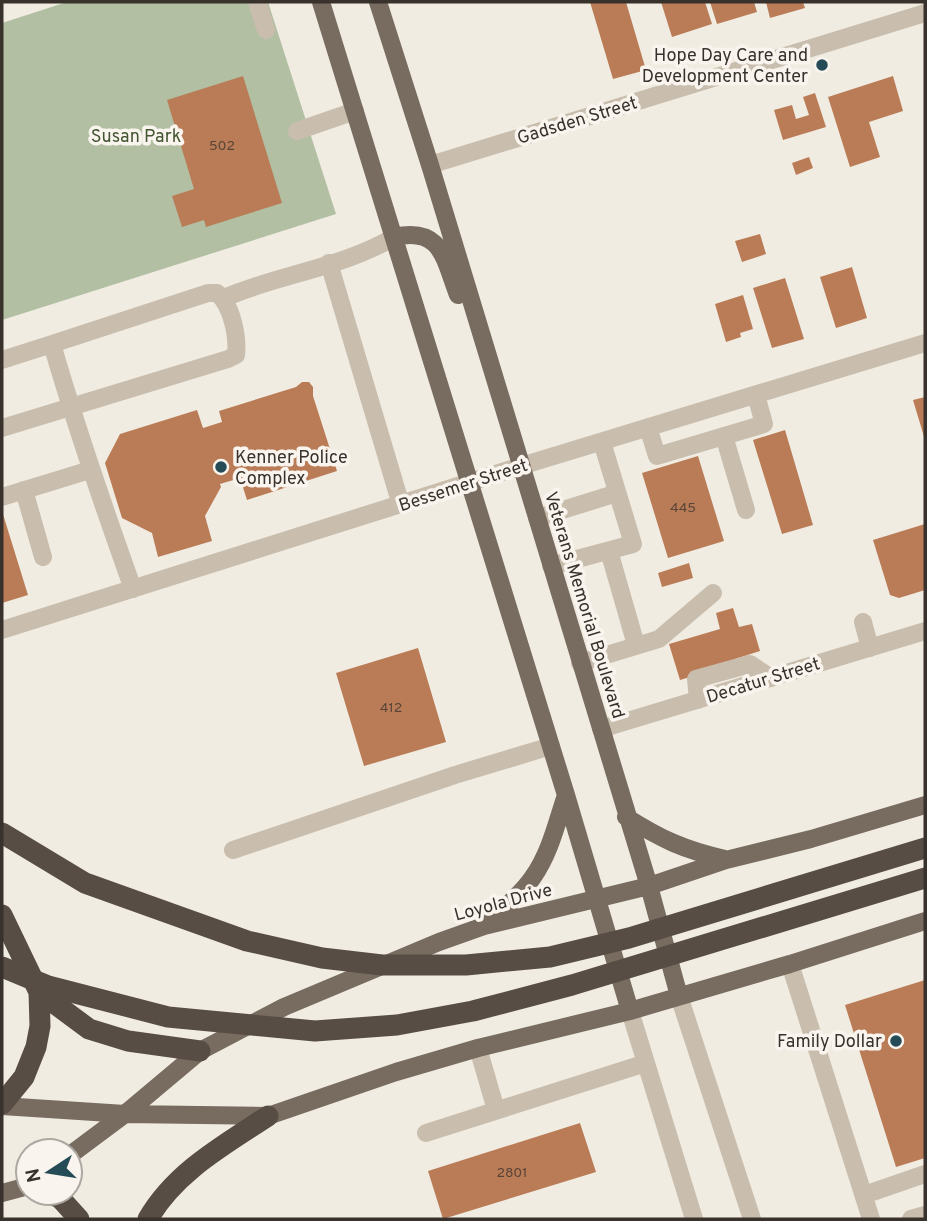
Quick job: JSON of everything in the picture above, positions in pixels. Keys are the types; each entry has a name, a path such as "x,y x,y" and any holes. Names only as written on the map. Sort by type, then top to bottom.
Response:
{"highway":[{"path":"2,833 85,883 247,941 322,958 382,965 466,965 550,957 629,938 925,848"},
{"path":"2,967 48,986 168,1017 315,1031 397,1025 473,1011 572,985 925,878"},
{"path":"2,915 39,992 40,1027 36,1047 24,1077 2,1105"},
{"path":"39,992 89,1029 128,1041 200,1051"},
{"path":"148,1219 156,1205 191,1168 268,1115"}],"main road":[{"path":"321,2 598,899 630,1011"},
{"path":"368,2 393,48"},
{"name":"Veterans Memorial Boulevard","path":"378,2 430,164 649,886 679,996"},
{"path":"394,237 414,232 430,239 442,253 498,389"},
{"path":"484,926 518,895 534,875 551,841 566,795"},
{"name":"Loyola Drive","path":"84,1145 200,1051 284,1007 439,942 484,926 649,886 726,860 925,806"},
{"path":"626,817 660,838 697,853 726,860"},
{"path":"2,1105 125,1114 268,1115 352,1085 478,1048 630,1011 925,921"}],"street":[{"path":"257,2 265,30"},
{"name":"Gadsden Street","path":"430,164 925,13"},
{"path":"297,131 355,111"},
{"path":"224,298 372,251 394,237"},
{"path":"329,263 401,505"},
{"path":"2,360 208,293 217,293 224,298 237,341 236,355 2,428"},
{"name":"Bessemer Street","path":"2,630 521,466 925,343"},
{"path":"52,344 90,470 133,589"},
{"path":"648,427 657,456 764,424 756,395"},
{"path":"724,436 746,510"},
{"path":"551,566 633,544 602,442"},
{"path":"2,497 90,470"},
{"path":"24,490 43,557"},
{"path":"537,518 617,493"},
{"path":"609,551 636,645"},
{"path":"580,663 659,639 713,593"},
{"path":"863,622 870,648"},
{"name":"Decatur Street","path":"601,729 870,648 924,635"},
{"path":"233,850 455,775 551,746"},
{"path":"790,964 872,1219"},
{"name":"Veterans Memorial Boulevard","path":"679,996 752,1219"},
{"path":"630,1011 694,1219"},
{"path":"478,1048 496,1110"},
{"path":"426,1133 646,1063"},
{"path":"864,1195 925,1174"},
{"path":"911,1219 925,1215"}],"green space":[{"name":"Susan Park","path":"67,2 268,2 336,214 2,320 2,23"}],"building":[{"path":"590,2 626,2 646,70 613,79"},
{"path":"661,2 705,2 712,24 672,37"},
{"path":"710,2 754,2 757,12 717,24"},
{"path":"766,2 803,2 805,8 770,18"},
{"path":"243,76 282,203 206,227 204,220 182,227 172,196 194,189 167,100"},
{"path":"893,76 903,111 869,122 880,157 850,167 828,97"},
{"path":"815,93 826,127 783,140 774,110 792,105 796,119 809,115 803,97"},
{"path":"809,157 813,168 796,175 792,163"},
{"path":"760,234 766,254 742,262 735,241"},
{"path":"852,267 867,318 836,328 820,277"},
{"path":"785,278 804,339 772,348 753,288"},
{"path":"743,295 753,329 726,342 715,304"},
{"name":"Kenner Police Complex","path":"302,382 309,382 313,387 313,396 337,471 247,500 240,478 220,484 221,487 205,516 212,541 158,557 152,533 122,518 105,463 120,434 197,410 203,428 222,422 219,411 296,387"},
{"path":"925,397 925,440 913,400"},
{"path":"785,430 813,525 782,534 753,440"},
{"path":"698,456 724,541 668,558 642,473"},
{"path":"2,511 28,595 2,603"},
{"path":"925,524 925,590 899,598 890,595 873,540"},
{"path":"689,563 693,578 662,587 658,573"},
{"path":"733,608 739,627 752,624 760,651 735,659 737,663 680,680 669,644 720,629 716,613"},
{"path":"418,648 446,742 364,766 336,673"},
{"path":"925,980 925,1158 896,1167 845,1005"},
{"path":"580,1123 596,1172 443,1219 428,1171"}],"place":[{"name":"Hope Day Care and Development Center","path":"822,65"},
{"name":"Kenner Police Complex","path":"221,467"},
{"name":"Family Dollar","path":"896,1041"}]}
